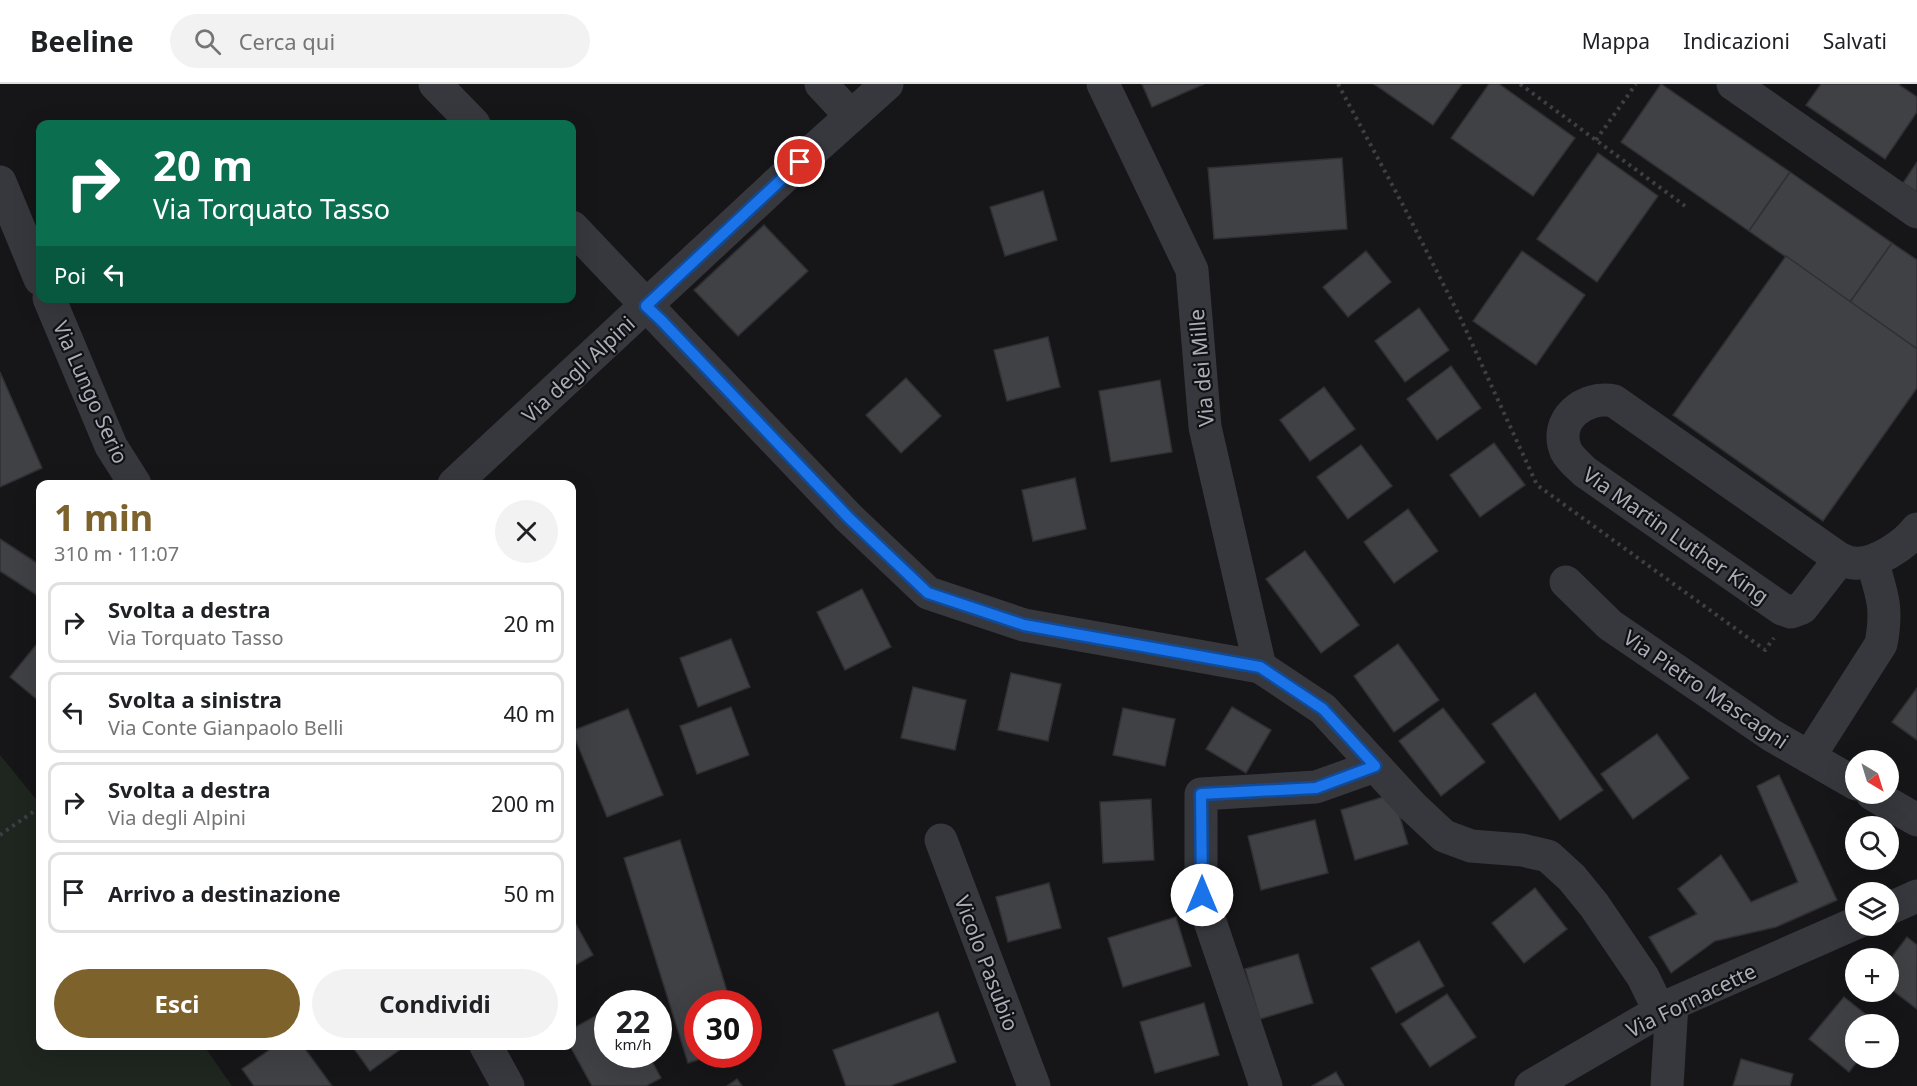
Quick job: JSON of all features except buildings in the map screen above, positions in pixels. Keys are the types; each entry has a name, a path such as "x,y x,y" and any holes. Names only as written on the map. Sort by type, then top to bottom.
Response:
{"street":[{"path":"435,84 470,120"},
{"path":"821,84 851,116"},
{"name":"Via degli Alpini","path":"458,480 887,84"},
{"name":"Via dei Mille","path":"1103,84 1192,270 1205,427 1260,667"},
{"path":"1733,84 1917,212"},
{"path":"1,190 36,270"},
{"path":"576,231 840,508 928,593 1024,625 1260,667 1323,709 1412,806 1444,836 1471,846 1522,850 1548,856 1572,878 1594,905 1666,1008 1668,1086"},
{"name":"Via Lungo Serio","path":"51,303 111,446 132,480"},
{"name":"Via Martin Luther King","path":"1840,558 1802,608 1791,612 1782,609 1585,472 1567,453 1564,444 1566,425 1571,415 1585,403 1603,399 1614,401 1840,558 1854,563 1872,561"},
{"path":"1809,757 1881,644 1885,605 1872,561 1896,548 1917,529"},
{"name":"Via Pietro Mascagni","path":"1566,582 1610,625 1771,735 1845,778"},
{"path":"1266,1086 1202,895 1201,794 1316,788 1375,766"},
{"path":"1889,804 1917,820"},
{"name":"Vicolo Pasubio","path":"941,840 1034,1086"},
{"path":"1899,904 1917,896"},
{"name":"Via Fornacette","path":"1531,1086 1666,1008 1845,928"},
{"path":"488,1050 508,1086"}],"path":[{"path":"1520,84 1685,206"},
{"path":"1596,140 1636,84"},
{"path":"0,835 36,810"}],"shaded area":[{"path":"0,755 36,799 36,1050 207,1050 232,1086 0,1086"}],"route":[{"path":"800,162 646,306 848,517 928,593 1024,625 1260,667 1323,709 1375,766 1316,788 1201,794 1202,895"}]}
